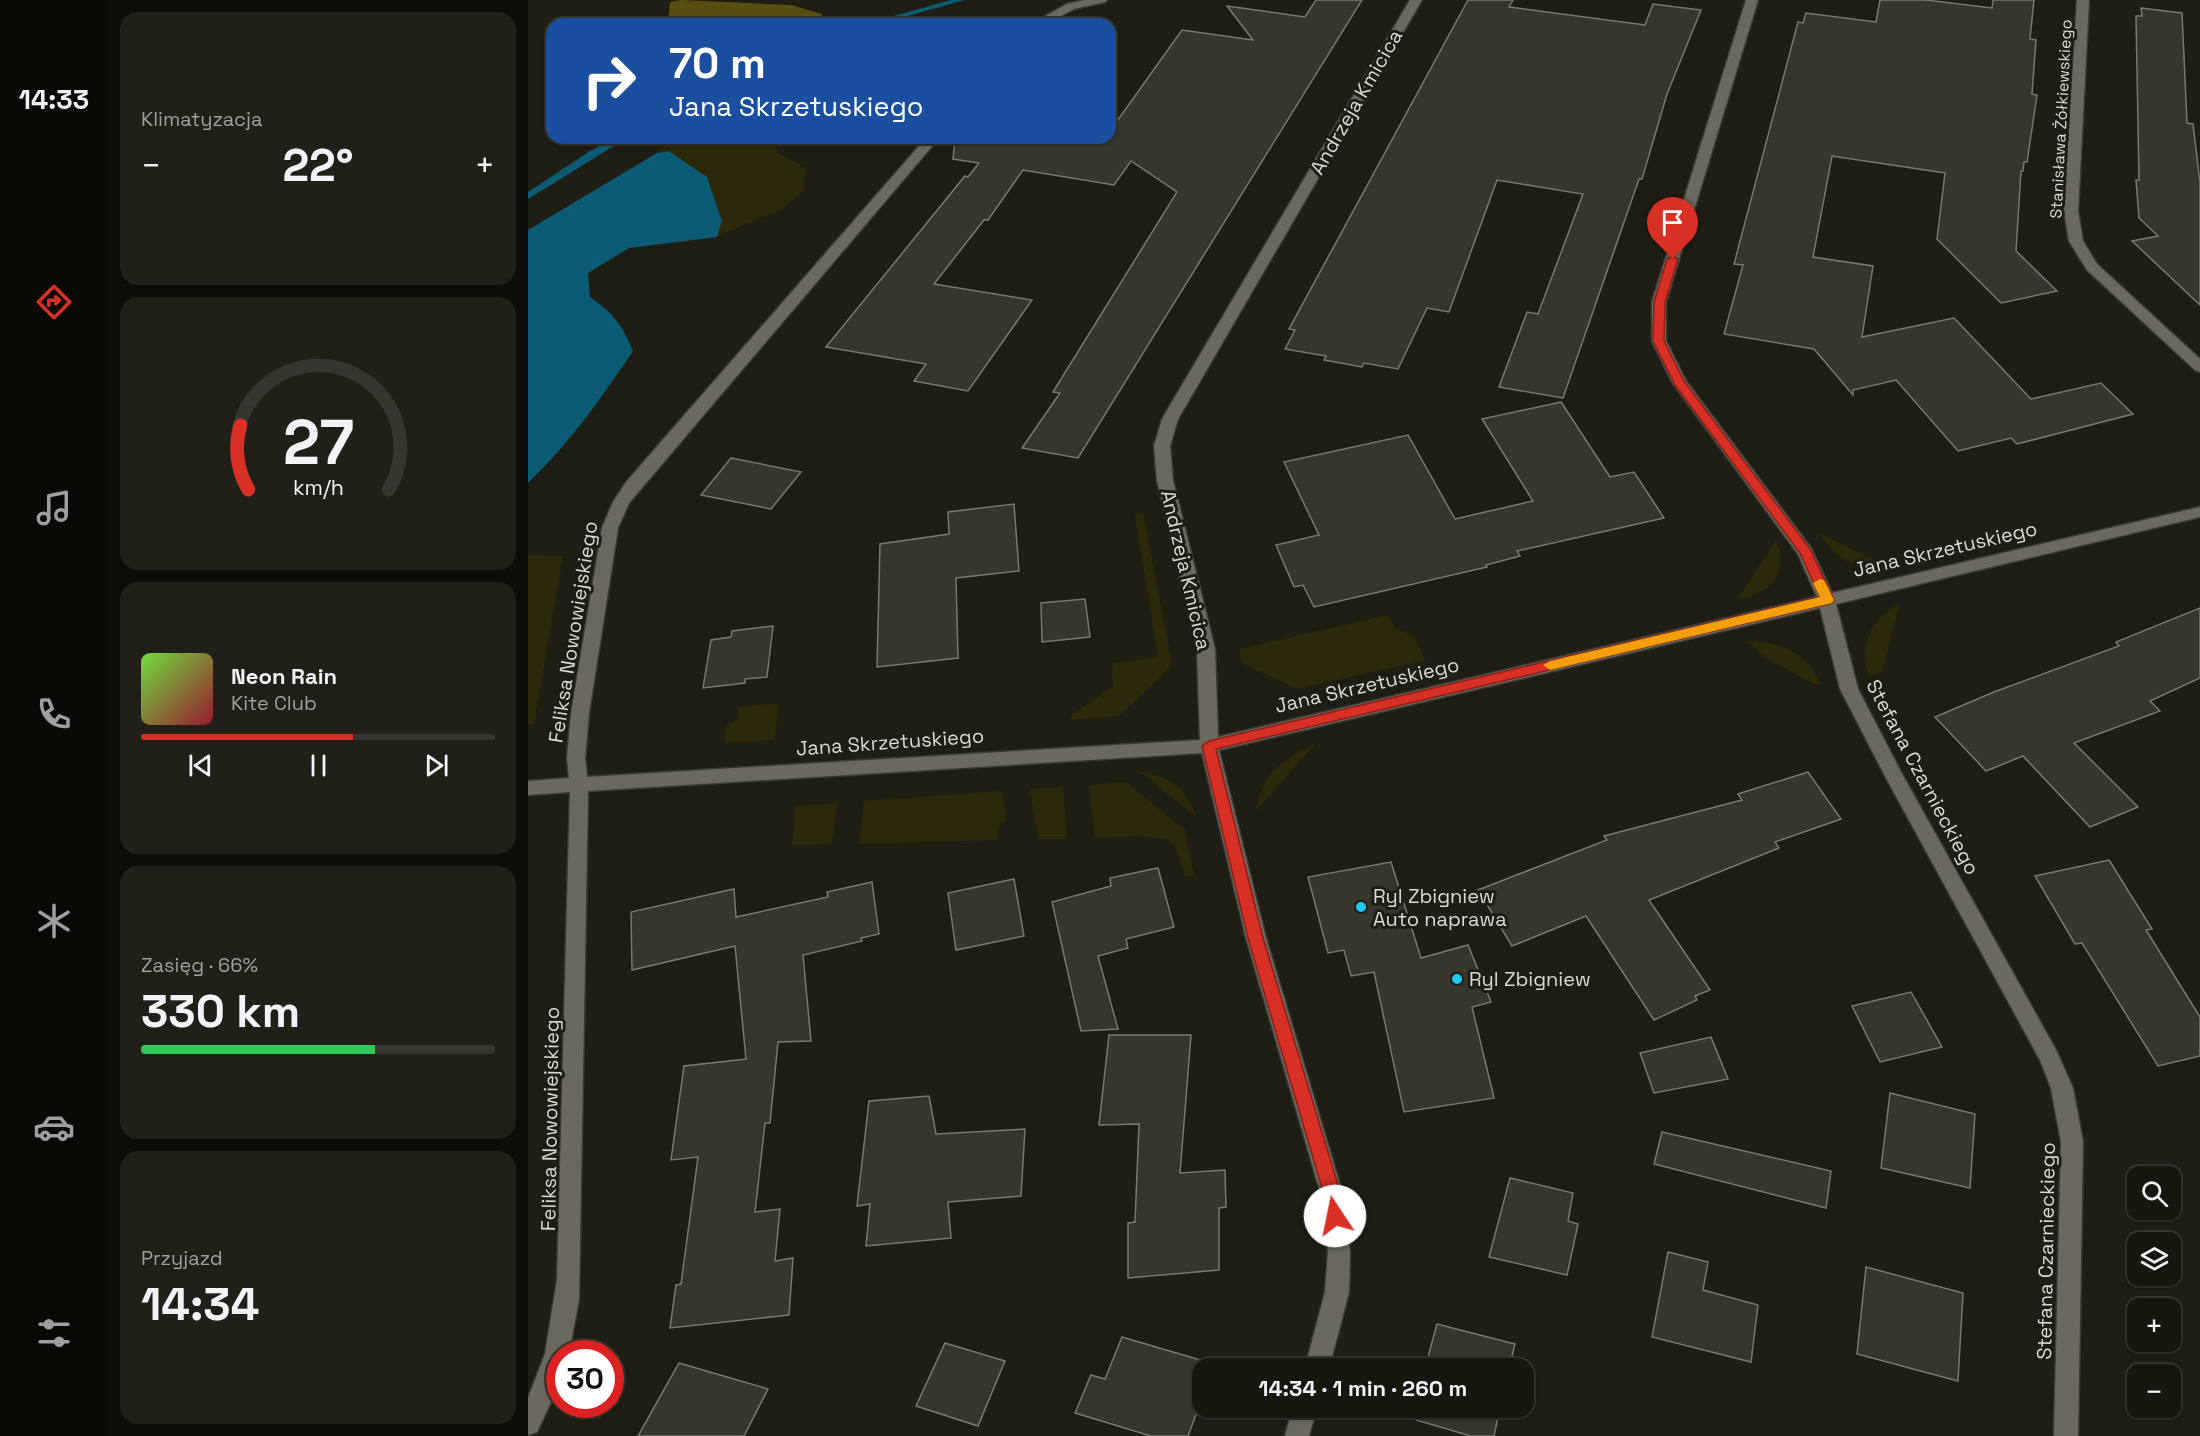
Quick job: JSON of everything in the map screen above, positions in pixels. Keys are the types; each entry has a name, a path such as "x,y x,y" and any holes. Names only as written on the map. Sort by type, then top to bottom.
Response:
{"street":[{"path":"1048,18 1071,6 1101,0"},
{"name":"Andrzeja Kmicica","path":"1320,1358 1337,1292 1339,1252 1333,1198 1256,938 1209,746 1206,650 1166,480 1162,446 1170,419 1416,0"},
{"name":"Stefana Czarnieckiego","path":"1752,0 1659,302 1659,341 1679,382 1805,552 1827,600 1849,689 1894,776 2049,1057 2062,1088 2072,1142 2066,1436"},
{"name":"Stanisława Żółkiewskiego","path":"2083,0 2071,211 2072,232 2078,250 2092,267 2200,368"},
{"name":"Feliksa Nowowiejskiego","path":"528,1423 550,1376 561,1343 569,1280 579,785 576,758 580,713 610,528 621,502 928,144"},
{"name":"Jana Skrzetuskiego","path":"528,788 1209,746 2200,512"},
{"path":"1297,1436 1302,1418"}],"shaded area":[{"path":"681,0 791,5 822,14 822,18 669,18 670,2"},
{"path":"666,144 776,144 778,153 805,168 804,190 782,209 717,237 721,219 708,191 669,151 657,153"},
{"path":"1143,513 1172,663 1162,676 1119,716 1071,720 1072,715 1113,686 1112,663 1158,657 1135,514"},
{"path":"1818,532 1884,565 1853,564 1845,560 1832,550"},
{"path":"1776,540 1781,563 1774,580 1759,592 1737,600"},
{"path":"528,555 563,556 534,724 528,724"},
{"path":"1900,604 1882,672 1869,676 1865,654 1870,634 1881,616"},
{"path":"1388,615 1394,627 1414,636 1426,660 1296,689 1242,663 1239,649"},
{"path":"1748,641 1772,644 1792,651 1808,664 1821,684 1815,685 1760,654"},
{"path":"779,703 775,740 724,743 726,727 738,718 739,707"},
{"path":"1317,742 1256,811 1263,786 1276,768 1294,754"},
{"path":"1139,771 1159,776 1175,785 1187,798 1196,817"},
{"path":"1126,782 1185,830 1194,876 1185,877 1176,848 1168,840 1142,836 1095,838 1089,785"},
{"path":"1063,787 1067,839 1038,839 1030,789"},
{"path":"1002,791 1006,819 997,829 998,840 859,844 864,801"},
{"path":"837,803 832,844 792,845 796,806"}],"water":[{"path":"669,151 707,177 722,221 717,237 629,248 588,273 590,297 616,320 633,351 571,436 528,483 528,230 657,153"}],"building":[{"path":"1316,0 1362,0 1078,458 1022,448 1060,393 1053,392 1177,192 1131,161 1114,185 1023,170 988,220 984,220 934,284 1032,300 968,391 914,381 926,364 826,347 965,176 968,177 979,163 953,159 954,144 1116,144 1116,123 1182,30 1253,40 1227,6 1305,17"},
{"path":"1468,0 1513,0 1509,7 1645,25 1653,4 1701,10 1667,94 1642,179 1639,179 1563,398 1499,387 1527,312 1538,314 1583,194 1497,180 1449,312 1427,308 1398,369 1364,363 1362,367 1324,360 1326,356 1285,349 1295,330 1289,329"},
{"path":"1880,0 1926,0 1992,8 1993,0 2034,0 2030,39 2036,40 2032,94 2037,95 2027,162 2024,162 2023,171 2021,171 2016,251 2057,291 2001,303 1937,239 1945,173 1832,156 1813,257 1873,266 1862,337 1954,318 2031,399 2101,383 2133,414 2017,444 2011,438 1958,451 1896,380 1853,390 1853,395 1814,349 1724,334 1743,265 1734,264 1798,22 1803,23 1806,13 1876,22"},
{"path":"2141,8 2182,13 2187,123 2193,124 2200,183 2200,305 2132,241 2158,236 2139,218 2136,180 2139,180 2136,16 2142,16"},
{"path":"1561,402 1610,477 1634,472 1664,518 1517,551 1520,556 1486,565 1487,567 1314,607 1303,585 1294,587 1276,545 1319,535 1284,462 1408,435 1455,519 1533,501 1482,419"},
{"path":"731,458 801,472 771,509 701,495"},
{"path":"1014,504 1019,571 956,578 958,658 877,667 880,544 949,534 948,512"},
{"path":"1085,599 1090,637 1042,642 1041,603"},
{"path":"2200,608 2200,678 2150,701 2160,711 2074,743 2138,807 2090,827 2023,756 1986,771 1935,717 1994,692 2119,646 2116,642"},
{"path":"773,626 767,677 745,679 745,683 703,688 711,640 731,637 732,631"},
{"path":"1808,772 1841,819 1775,842 1779,848 1649,900 1710,990 1695,996 1697,1000 1654,1020 1586,916 1512,946 1478,890 1607,840 1604,836 1742,800 1738,794"},
{"path":"2109,860 2152,929 2146,930 2200,1017 2200,1056 2158,1066 2082,943 2075,944 2035,876"},
{"path":"1391,862 1421,958 1468,945 1491,1002 1472,1007 1494,1098 1404,1112 1374,972 1351,976 1344,950 1328,953 1308,877"},
{"path":"1158,868 1174,927 1126,939 1128,948 1098,956 1118,1029 1081,1031 1052,902 1111,886 1110,878"},
{"path":"1014,879 1024,936 956,950 948,893"},
{"path":"872,882 879,934 861,938 862,941 803,955 811,1041 778,1042 770,1123 765,1123 755,1212 780,1209 775,1261 793,1258 789,1315 670,1328 676,1285 681,1284 698,1157 671,1160 684,1066 746,1059 735,946 632,970 631,912 734,889 736,917 828,897 827,892"},
{"path":"1911,992 1942,1047 1880,1062 1852,1006"},
{"path":"1109,1035 1191,1035 1180,1173 1225,1170 1226,1207 1219,1208 1219,1270 1128,1278 1128,1223 1135,1222 1139,1124 1099,1125"},
{"path":"1711,1037 1728,1079 1654,1093 1640,1053"},
{"path":"1890,1093 1975,1114 1970,1188 1881,1168"},
{"path":"929,1096 936,1134 1025,1129 1021,1196 948,1202 951,1238 866,1246 870,1204 857,1206 869,1101"},
{"path":"1662,1132 1831,1171 1826,1208 1654,1164"},
{"path":"1510,1178 1573,1193 1568,1221 1578,1224 1567,1275 1489,1257"},
{"path":"1668,1252 1708,1262 1703,1290 1758,1305 1751,1362 1652,1337"},
{"path":"1866,1267 1963,1293 1958,1381 1857,1354"},
{"path":"1437,1324 1515,1344 1512,1358 1428,1358"},
{"path":"1122,1337 1193,1358 1192,1418 1195,1418 1188,1436 1151,1436 1075,1413 1091,1375 1105,1379"},
{"path":"945,1343 1005,1361 978,1426 916,1406"},
{"path":"679,1363 768,1389 744,1436 638,1436"},
{"path":"1416,1418 1498,1418 1494,1436 1471,1436 1416,1420"}],"waterway":[{"path":"892,18 961,0"},
{"path":"528,196 610,144"}],"slow traffic":[{"path":"1550,665 1827,600 1820,583"}],"place":[{"name":"Ryl Zbigniew Auto naprawa","path":"1361,907"},
{"name":"Ryl Zbigniew","path":"1457,979"}],"route":[{"path":"1335,1216 1333,1198 1256,938 1209,746 1827,600 1805,552 1788,526 1679,382 1659,341 1659,302 1673,259"}]}
